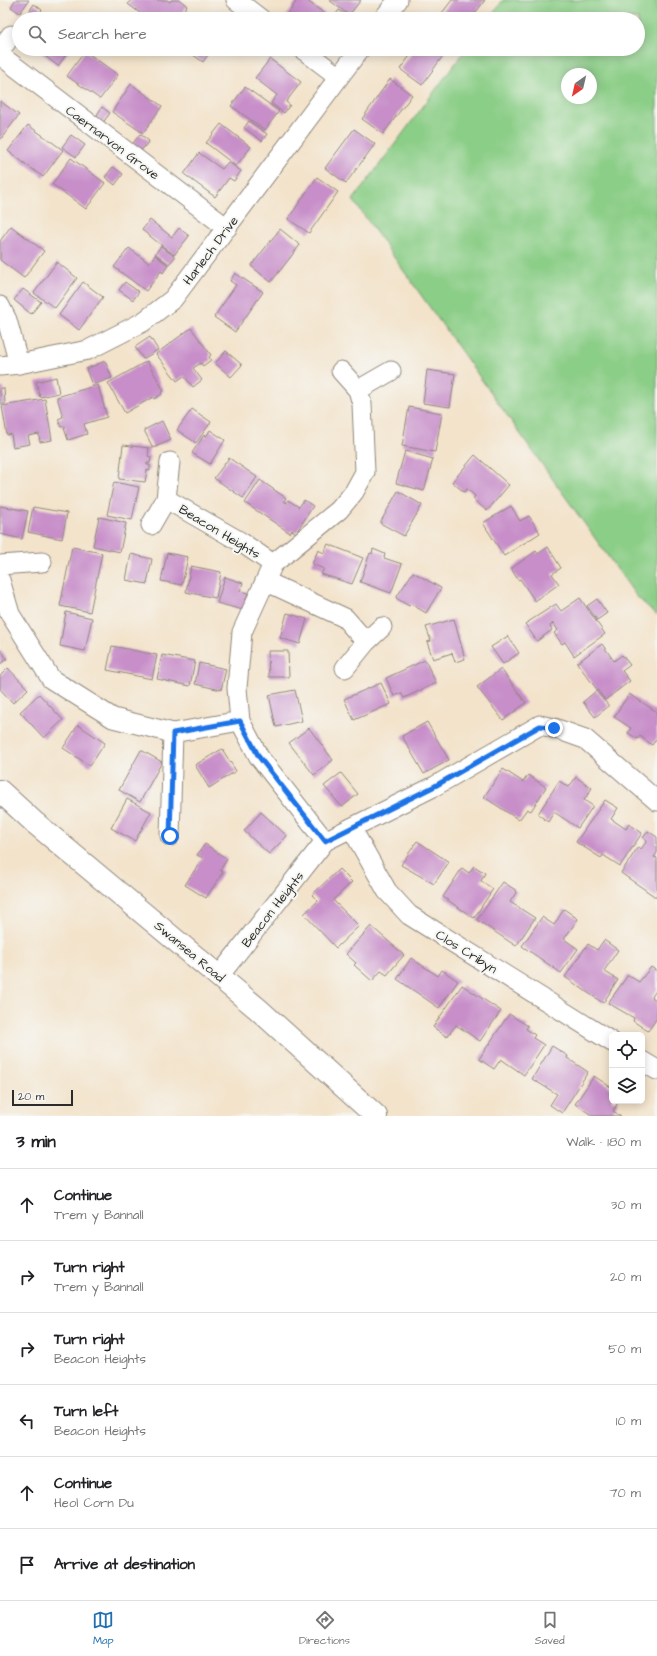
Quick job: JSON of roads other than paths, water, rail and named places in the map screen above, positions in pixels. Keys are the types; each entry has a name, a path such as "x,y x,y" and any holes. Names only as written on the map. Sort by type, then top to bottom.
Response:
{"street":[{"path":"236,0 252,12"},
{"path":"389,12 398,0"},
{"path":"0,51 11,35"},
{"name":"Caernarvon Grove","path":"0,55 227,228"},
{"path":"311,56 339,77"},
{"name":"Harlech Drive","path":"9,365 88,350 143,322 173,299 355,56"},
{"path":"0,306 7,320 9,365"},
{"path":"341,371 358,390 391,371"},
{"name":"Beacon Heights","path":"325,841 259,757 240,721 237,688 242,632 269,573 338,510 354,492 364,472 362,411 358,390"},
{"name":"Beacon Heights","path":"151,525 166,499 170,462"},
{"name":"Beacon Heights","path":"166,499 241,542 269,573 345,618 366,642"},
{"path":"0,566 42,562"},
{"path":"0,580 10,614 51,679 113,718 173,733 240,721"},
{"path":"345,668 366,642 382,627"},
{"name":"Beacon Heights","path":"220,976 325,841 352,829 435,786 540,726 554,728 584,739 657,801"},
{"path":"170,836 173,733"},
{"name":"Swansea Road","path":"0,791 35,823 220,976 376,1116"},
{"name":"Clos Cribyn","path":"352,829 387,891 409,915 609,1040"},
{"path":"645,1063 657,1070"}]}
